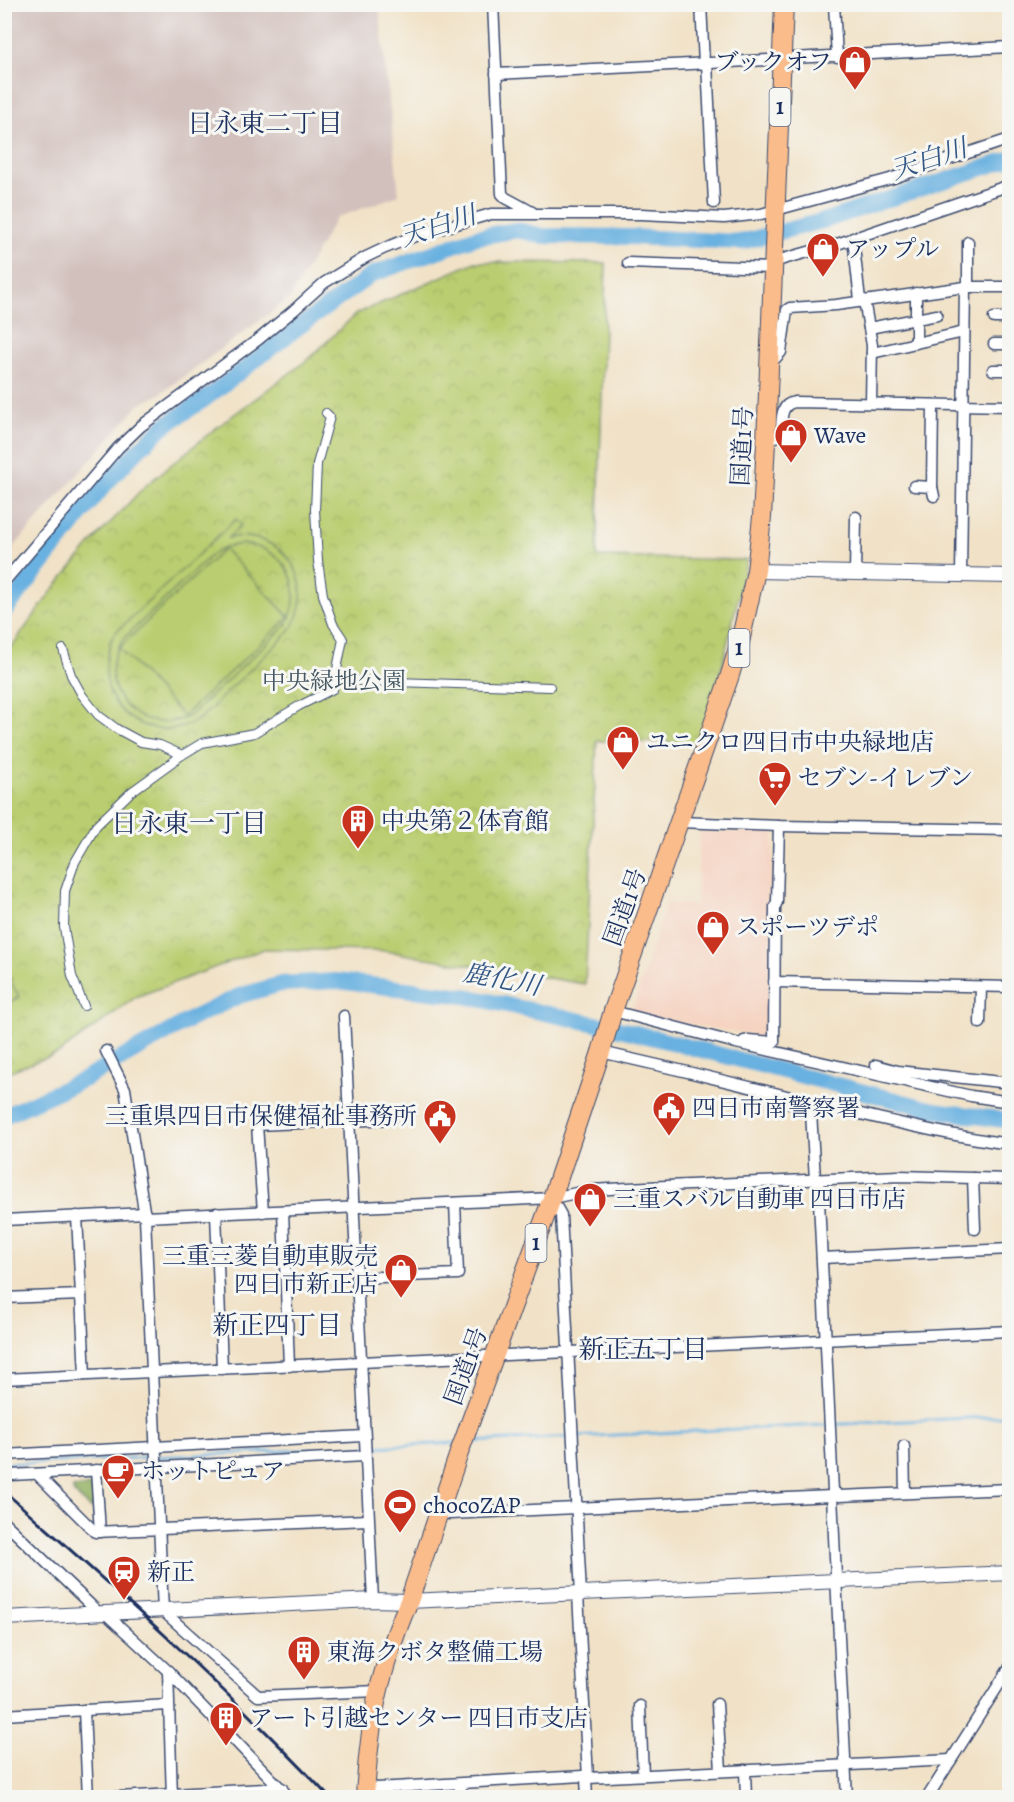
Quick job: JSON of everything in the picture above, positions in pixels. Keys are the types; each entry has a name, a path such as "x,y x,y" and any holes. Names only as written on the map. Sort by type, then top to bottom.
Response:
{"highway":[{"name":"国道1号","path":"365,1792 371,1731 378,1691 402,1617 552,1198 740,642 756,571 762,517 784,4"}],"street":[{"path":"493,4 502,194 535,213"},
{"path":"701,4 714,203"},
{"path":"834,4 837,57"},
{"path":"792,58 1010,47"},
{"path":"496,74 768,60"},
{"path":"4,582 132,433 268,332 324,283 366,257 415,236 491,214 641,214 724,218 761,214 890,179 1010,139"},
{"path":"628,263 773,265 1010,185"},
{"path":"853,238 862,300 872,345 871,404"},
{"path":"961,575 964,332 968,242"},
{"path":"770,364 781,352 789,308 836,305 967,287 1010,287"},
{"path":"916,293 916,343"},
{"path":"869,328 937,315"},
{"path":"994,318 1010,318"},
{"path":"872,353 964,332"},
{"path":"994,344 1010,344"},
{"path":"993,370 1010,370"},
{"path":"766,442 781,434 784,407 789,403 1010,406"},
{"path":"914,486 933,492 933,405"},
{"path":"84,1006 72,976 64,927 65,891 75,862 96,826 131,792 202,743 254,733 333,689 343,639 333,624 323,595 315,510 317,464 330,417 326,413"},
{"path":"855,573 856,517"},
{"path":"756,571 1010,576"},
{"path":"63,649 71,675 82,695 98,715 141,742 160,745 182,755"},
{"path":"335,680 550,687"},
{"path":"680,822 1010,830"},
{"path":"736,1043 748,1040 774,1042 779,826"},
{"path":"774,982 1010,987"},
{"path":"980,1023 981,987"},
{"path":"613,1013 971,1096 1010,1102"},
{"path":"344,1016 373,1600"},
{"path":"106,1051 125,1089 145,1215 163,1611 258,1696 378,1691"},
{"path":"601,1052 930,1130 1010,1144"},
{"path":"876,1065 898,1071 1010,1083"},
{"path":"771,1092 782,1102 811,1112 822,1258 847,1797"},
{"path":"263,1212 257,1125 391,1119"},
{"path":"4,1220 353,1209 552,1198 591,1190 899,1176 1010,1179"},
{"path":"973,1178 975,1229"},
{"path":"552,1198 561,1215 580,1594 587,1797"},
{"path":"356,1278 458,1274 455,1203"},
{"path":"283,1210 289,1366"},
{"path":"216,1214 222,1369"},
{"path":"77,1216 85,1375"},
{"path":"822,1258 1010,1249"},
{"path":"4,1298 81,1295"},
{"path":"4,1379 1010,1331"},
{"path":"4,1455 364,1438"},
{"path":"904,1446 905,1493"},
{"path":"6,1471 11,1475 37,1474 157,1465 365,1455"},
{"path":"96,1470 100,1532"},
{"path":"37,1474 95,1532 368,1520"},
{"path":"439,1512 450,1514 834,1495 1010,1490"},
{"path":"4,1522 168,1671 290,1797"},
{"path":"4,1536 18,1535"},
{"path":"4,1618 1010,1573"},
{"path":"927,1797 1010,1667"},
{"path":"168,1671 172,1796"},
{"path":"717,1704 721,1771"},
{"path":"4,1714 168,1705"},
{"path":"640,1706 643,1775"},
{"path":"84,1710 88,1797"},
{"path":"365,1792 376,1788 583,1776 587,1778 951,1760"},
{"path":"745,1770 746,1797"},
{"path":"459,1784 460,1797"},
{"path":"101,1797 255,1794 282,1788"}],"shaded area":[{"path":"5,4 379,5 399,195 336,218 290,298 160,394 139,405 5,557"},
{"path":"700,832 774,832 767,1031 758,1036 631,1014 666,904 696,905"}],"green space":[{"name":"中央緑地公園","path":"475,262 606,263 597,557 747,560 711,713 700,743 597,741 585,984 385,951 264,949 136,997 59,1053 5,1073 4,657 52,591 96,538 144,487 216,428 310,358 356,314"},
{"path":"236,519 241,525 228,538 249,537 267,542 281,551 292,564 299,580 301,597 298,615 288,633 206,713 180,728 160,729 140,724 131,719 116,704 108,687 106,669 108,651 114,634","holes":["242,544 257,547 281,561 293,583 292,611 286,625 191,715 171,721 153,721 137,715 124,705 116,691 112,674 115,656 124,638 211,555 225,547"]},
{"path":"224,549 289,617 183,716 119,648"},
{"path":"5,970 19,997 4,1005"},
{"path":"93,1486 94,1508 89,1508 73,1492 73,1488"}],"waterway":[{"name":"天白川","path":"4,612 103,487 164,426 205,399 300,326 373,274 477,237 517,230 543,236 741,242 826,220 1010,159"},
{"name":"鹿化川","path":"4,1116 85,1079 191,1019 239,996 281,984 336,981 465,996 624,1030 934,1110 1010,1121"},
{"path":"469,1442 1010,1416"},
{"path":"4,1464 456,1443"}],"railway":[{"path":"4,1491 212,1679 330,1798"}],"place":[{"name":"ブックオフ","path":"855,91"},
{"name":"アップル","path":"823,278"},
{"name":"Wave","path":"791,464"},
{"name":"ユニクロ四日市中央緑地店","path":"623,771"},
{"name":"セブン-イレブン","path":"775,807"},
{"name":"中央第２体育館","path":"358,850"},
{"name":"スポーツデポ","path":"713,956"},
{"name":"四日市南警察署","path":"669,1137"},
{"name":"三重県四日市保健福祉事務所","path":"440,1145"},
{"name":"三重スバル自動車 四日市店","path":"590,1228"},
{"name":"三重三菱自動車販売 四日市新正店","path":"401,1299"},
{"name":"ホットピュア","path":"118,1500"},
{"name":"chocoZAP","path":"400,1534"},
{"name":"新正","path":"124,1601"},
{"name":"東海クボタ整備工場","path":"304,1681"},
{"name":"アート引越センター 四日市支店","path":"226,1747"}],"district":[{"name":"日永東二丁目","path":"265,123"},
{"name":"日永東一丁目","path":"189,823"},
{"name":"新正四丁目","path":"277,1325"},
{"name":"新正五丁目","path":"643,1349"}]}
